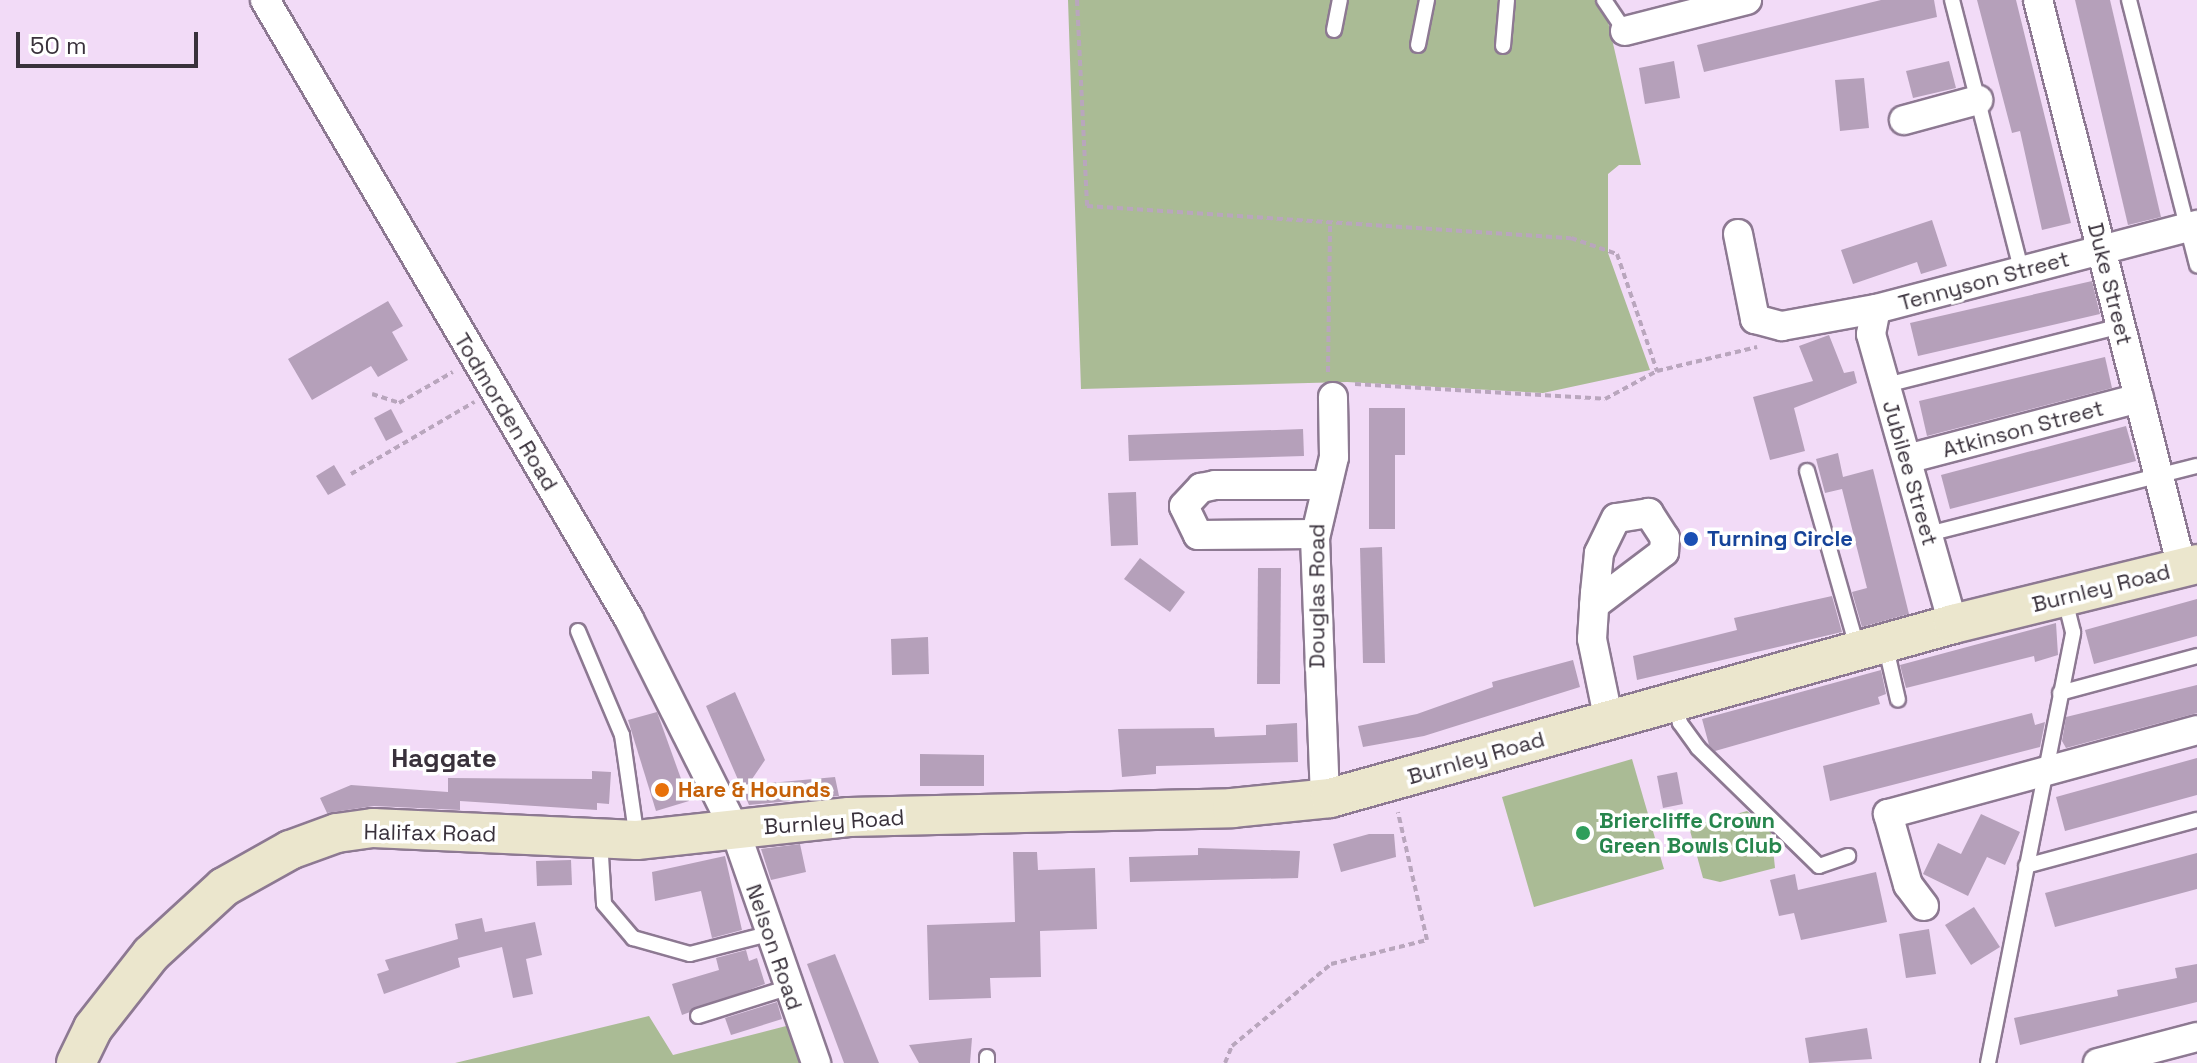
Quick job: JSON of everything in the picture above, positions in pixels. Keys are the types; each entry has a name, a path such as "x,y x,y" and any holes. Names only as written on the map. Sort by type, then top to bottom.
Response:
{"street":[{"name":"Todmorden Road","path":"265,0 629,619 735,830"},
{"path":"1625,31 1747,0"},
{"name":"Duke Street","path":"2038,0 2159,477 2189,566"},
{"path":"1904,120 1978,100"},
{"name":"Tennyson Street","path":"1738,234 1755,319 1782,326 1873,315 2192,226"},
{"name":"Jubilee Street","path":"1873,315 1886,385 1953,624"},
{"name":"Douglas Road","path":"1325,798 1315,534 1334,457 1332,395"},
{"name":"Atkinson Street","path":"1907,459 2139,398"},
{"path":"1315,534 1198,535 1184,506 1201,488 1215,485 1325,485"},
{"name":"Burnley Road","path":"735,830 849,817 1232,808 1325,798 1953,624 2189,566"},
{"path":"1594,605 1594,650 1609,721"},
{"path":"1924,906 1908,885 1888,814 2197,730"},
{"name":"Halifax Road","path":"76,1063 93,1028 151,954 224,887 290,850 373,828 600,840 637,840 735,830"},
{"name":"Nelson Road","path":"735,830 768,934 816,1063"},
{"path":"2098,1063 2197,1037"}],"lane":[{"path":"1334,30 1340,0"},
{"path":"1418,45 1427,0"},
{"path":"1503,46 1507,0"},
{"path":"1604,0 1625,31"},
{"path":"1952,0 2022,272"},
{"path":"2129,0 2192,226 2197,265"},
{"path":"1886,385 2121,326"},
{"path":"1928,534 2197,466"},
{"path":"1807,471 1871,647 1898,700"},
{"path":"1988,1063 2073,632 2064,597"},
{"path":"578,631 622,735 637,840"},
{"path":"2060,693 2197,656"},
{"path":"1676,702 1680,723 1698,748 1819,866 1848,856"},
{"path":"2026,866 2197,820"},
{"path":"600,840 604,904 633,938 690,954 768,934"},
{"path":"698,1016 787,988"}],"path":[{"path":"1077,0 1087,206 1571,238 1617,254 1657,371"},
{"path":"1330,223 1325,261 1332,395"},
{"path":"1332,395 1348,383 1605,399 1657,371 1763,346"},
{"path":"372,394 399,403 457,370 479,365"},
{"path":"351,474 495,393"},
{"path":"1225,1063 1232,1046 1331,964 1427,940 1391,782"}],"green space":[{"path":"1068,0 1603,0 1641,165 1619,165 1608,174 1608,253 1650,370 1543,393 1347,382 1081,389"},
{"name":"Briercliffe Crown Green Bowls Club","path":"1632,759 1664,869 1534,907 1502,797"},
{"path":"1747,811 1771,830 1775,868 1720,882 1703,878 1689,827"},
{"path":"649,1016 673,1055 790,1025 802,1063 455,1063"}],"building":[{"path":"1881,0 1934,0 1937,17 1704,72 1697,45"},
{"path":"1977,0 2016,0 2071,223 2042,230 2020,131 2012,133"},
{"path":"2075,0 2110,0 2161,217 2128,225"},
{"path":"1674,61 1680,98 1645,104 1639,68"},
{"path":"1949,61 1956,88 1913,98 1906,71"},
{"path":"1864,78 1869,128 1840,131 1835,80"},
{"path":"1932,220 1947,266 1921,274 1917,262 1853,284 1841,250"},
{"path":"2092,281 2100,314 1918,356 1910,323"},
{"path":"388,301 403,326 392,332 408,360 378,377 371,366 312,400 288,359"},
{"path":"1829,335 1844,373 1854,371 1857,383 1794,408 1805,451 1770,460 1753,397 1813,381 1799,346"},
{"path":"2105,357 2112,388 1927,436 1919,401"},
{"path":"1369,408 1405,408 1405,455 1395,455 1395,529 1369,529"},
{"path":"391,409 403,432 386,441 374,418"},
{"path":"2126,426 2136,461 1950,509 1941,475"},
{"path":"1303,429 1304,456 1129,461 1128,435"},
{"path":"1838,453 1843,477 1873,469 1909,614 1862,627 1852,592 1867,588 1842,489 1825,493 1816,459"},
{"path":"334,465 346,485 328,495 316,476"},
{"path":"1136,492 1138,545 1111,546 1108,493"},
{"path":"1382,547 1385,663 1363,663 1360,548"},
{"path":"1140,558 1185,592 1170,612 1124,579"},
{"path":"1258,568 1281,568 1280,684 1257,684"},
{"path":"1832,596 1842,632 1637,680 1633,656 1737,630 1734,618"},
{"path":"2197,599 2197,636 2094,664 2085,630"},
{"path":"2056,623 2058,655 2035,662 2034,656 1906,688 1900,665"},
{"path":"928,637 929,674 892,675 891,639"},
{"path":"1573,660 1580,687 1424,736 1363,747 1358,726 1417,714 1493,687 1492,682"},
{"path":"1881,670 1886,694 1878,697 1880,704 1715,751 1709,745 1702,719"},
{"path":"2197,685 2197,713 2066,748 2062,741 2066,717"},
{"path":"735,692 765,760 748,785 835,777 839,796 749,805 706,706"},
{"path":"657,712 689,801 656,811 628,720"},
{"path":"2032,713 2035,725 2045,722 2040,747 1830,801 1823,766"},
{"path":"1297,723 1298,762 1156,766 1156,774 1122,777 1118,729 1214,728 1215,737 1266,735 1266,725"},
{"path":"920,754 984,755 984,786 920,786"},
{"path":"2197,758 2197,795 2065,831 2056,797"},
{"path":"592,771 611,772 609,804 597,803 597,810 460,801 460,810 374,806 327,813 320,798 351,785 448,792 448,778 592,779"},
{"path":"1677,772 1683,804 1663,808 1657,776"},
{"path":"1981,814 2020,832 2005,865 1987,857 1968,896 1923,874 1938,843 1961,854"},
{"path":"1369,834 1394,834 1396,857 1341,872 1333,844"},
{"path":"800,844 806,872 771,880 761,849"},
{"path":"1198,848 1300,851 1298,878 1130,882 1129,857 1198,855"},
{"path":"1013,852 1037,852 1038,870 1095,868 1097,929 1040,931 1041,977 990,978 991,998 929,1000 927,925 1015,922"},
{"path":"2197,853 2197,889 2055,927 2045,893"},
{"path":"725,856 742,930 712,938 701,891 655,901 652,872"},
{"path":"571,860 572,885 537,886 536,861"},
{"path":"1876,872 1887,922 1801,940 1794,913 1779,916 1770,880 1795,874 1798,890"},
{"path":"1974,907 2000,947 1971,965 1945,925"},
{"path":"482,918 485,932 535,922 542,955 526,959 533,994 513,998 502,947 458,958 460,967 384,994 377,974 389,970 385,960 458,939 455,924"},
{"path":"1929,929 1936,974 1906,978 1899,934"},
{"path":"746,950 749,961 757,958 765,984 682,1015 672,984 719,970 716,958"},
{"path":"835,954 879,1063 844,1063 807,964"},
{"path":"2197,964 2197,1002 2020,1045 2014,1018 2118,996 2117,990 2177,978 2175,968"},
{"path":"777,1002 782,1019 731,1035 725,1018"},
{"path":"1867,1028 1872,1059 1809,1063 1805,1038"},
{"path":"972,1038 970,1063 919,1063 909,1045"}],"place":[{"name":"Turning Circle","path":"1691,539"},
{"name":"Hare & Hounds","path":"662,790"},
{"name":"Briercliffe Crown Green Bowls Club","path":"1583,833"}],"district":[{"name":"Haggate","path":"444,759"}]}
